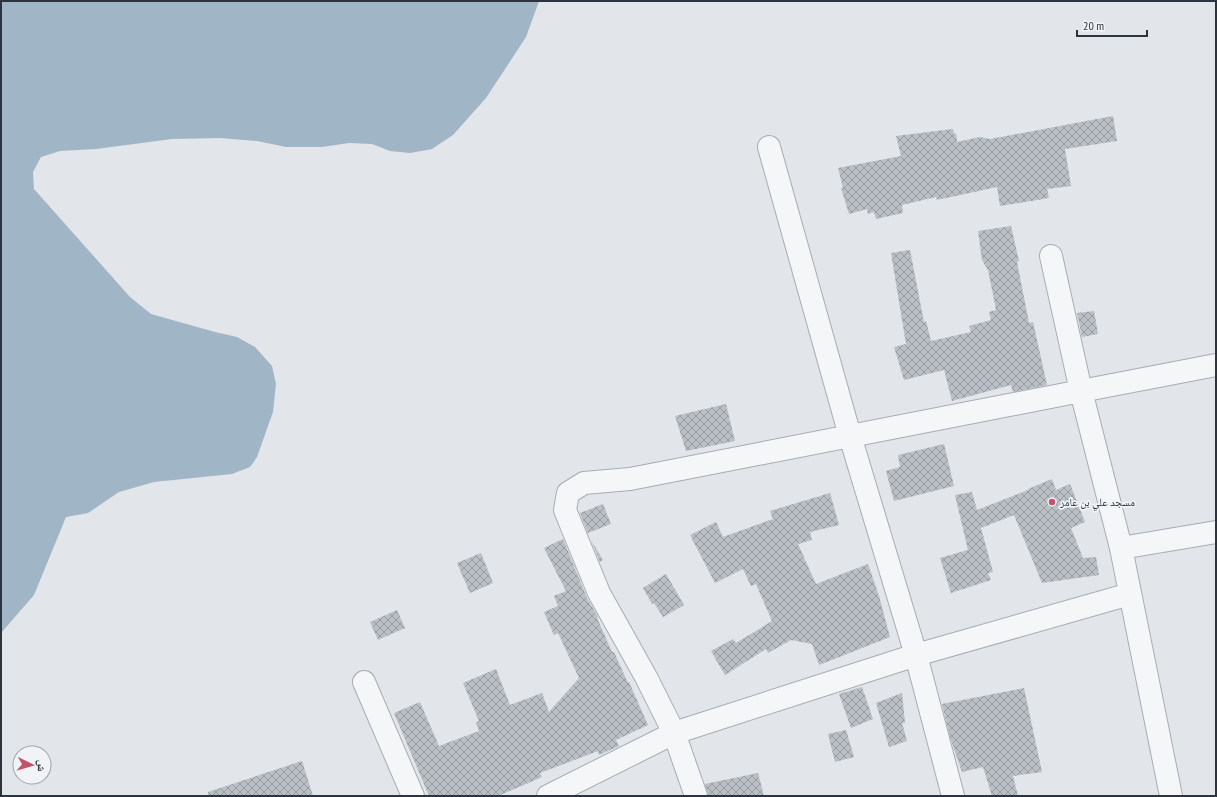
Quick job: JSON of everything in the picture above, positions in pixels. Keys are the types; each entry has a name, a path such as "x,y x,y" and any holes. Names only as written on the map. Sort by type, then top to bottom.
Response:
{"street":[{"path":"769,147 850,436 916,655 953,796"},
{"path":"1051,256 1081,391 1121,548 1171,796"},
{"path":"696,796 674,733 646,677 599,593 564,510 568,493 584,483 630,479 1216,366"},
{"path":"1121,548 1216,532"},
{"path":"548,796 674,733 916,655 1130,594"},
{"path":"364,682 413,796"}],"water":[{"path":"1,1 539,1 526,37 486,98 453,135 432,149 410,153 390,151 372,144 349,143 322,147 286,147 257,141 220,138 172,139 96,149 60,151 41,157 33,172 34,189 130,297 151,314 237,337 255,347 272,366 276,384 273,412 257,457 250,467 232,474 154,482 119,492 88,513 66,517 34,595 1,633"}],"building":[{"path":"1113,116 1117,141 1065,149 1071,186 1047,189 1049,198 1000,206 997,187 937,200 936,197 902,205 903,213 876,219 874,212 868,214 867,209 849,214 841,188 843,188 838,168 901,156 896,136 953,129 954,134 956,133 957,142 980,137 990,139"},
{"path":"1011,226 1019,261 1017,262 1029,323 1033,322 1047,385 1013,392 1011,385 952,401 944,370 904,380 894,347 906,344 891,253 910,250 924,322 926,321 931,341 971,332 969,326 991,320 989,312 996,310 988,270 982,260 978,231"},
{"path":"1094,311 1098,334 1082,337 1077,313"},
{"path":"726,404 735,441 686,451 675,416"},
{"path":"944,444 954,486 894,501 886,471 900,467 898,455"},
{"path":"1052,479 1056,490 1070,484 1085,522 1071,528 1083,558 1096,557 1099,575 1042,583 1014,515 981,528 993,572 988,573 991,580 951,593 940,558 968,550 955,495 972,492 977,510"},
{"path":"830,493 839,525 810,532 812,540 798,544 816,584 868,564 879,596 890,637 819,665 812,644 791,640 768,653 766,649 725,675 711,651 733,639 736,643 772,621 756,584 751,586 743,569 715,583 690,535 716,522 723,537 773,519 770,511"},
{"path":"603,504 611,524 588,533 580,513"},
{"path":"563,539 587,598 598,617 597,618 612,652 614,652 628,683 629,682 648,725 616,740 619,746 599,755 598,751 540,773 542,777 498,796 429,796 394,713 420,702 439,746 479,731 476,722 479,721 463,683 496,669 510,705 542,693 549,712 579,678 558,633 554,635 544,612 558,606 554,596 566,591 544,548"},
{"path":"592,542 603,560 600,562"},
{"path":"481,553 493,583 470,593 457,563"},
{"path":"666,574 684,605 663,617 654,603 652,604 643,588"},
{"path":"397,610 405,628 378,640 370,622"},
{"path":"862,687 873,719 851,728 839,694"},
{"path":"1024,688 1042,772 1013,776 1018,796 992,796 983,767 962,772 950,737 942,704"},
{"path":"902,693 905,723 902,723 907,741 889,747 876,703"},
{"path":"846,730 854,757 835,762 828,734"},
{"path":"302,761 313,796 208,796 208,792"},
{"path":"758,773 764,796 708,796 705,784"}],"place":[{"name":"مسجد علي بن عامر","path":"1052,502"}]}
